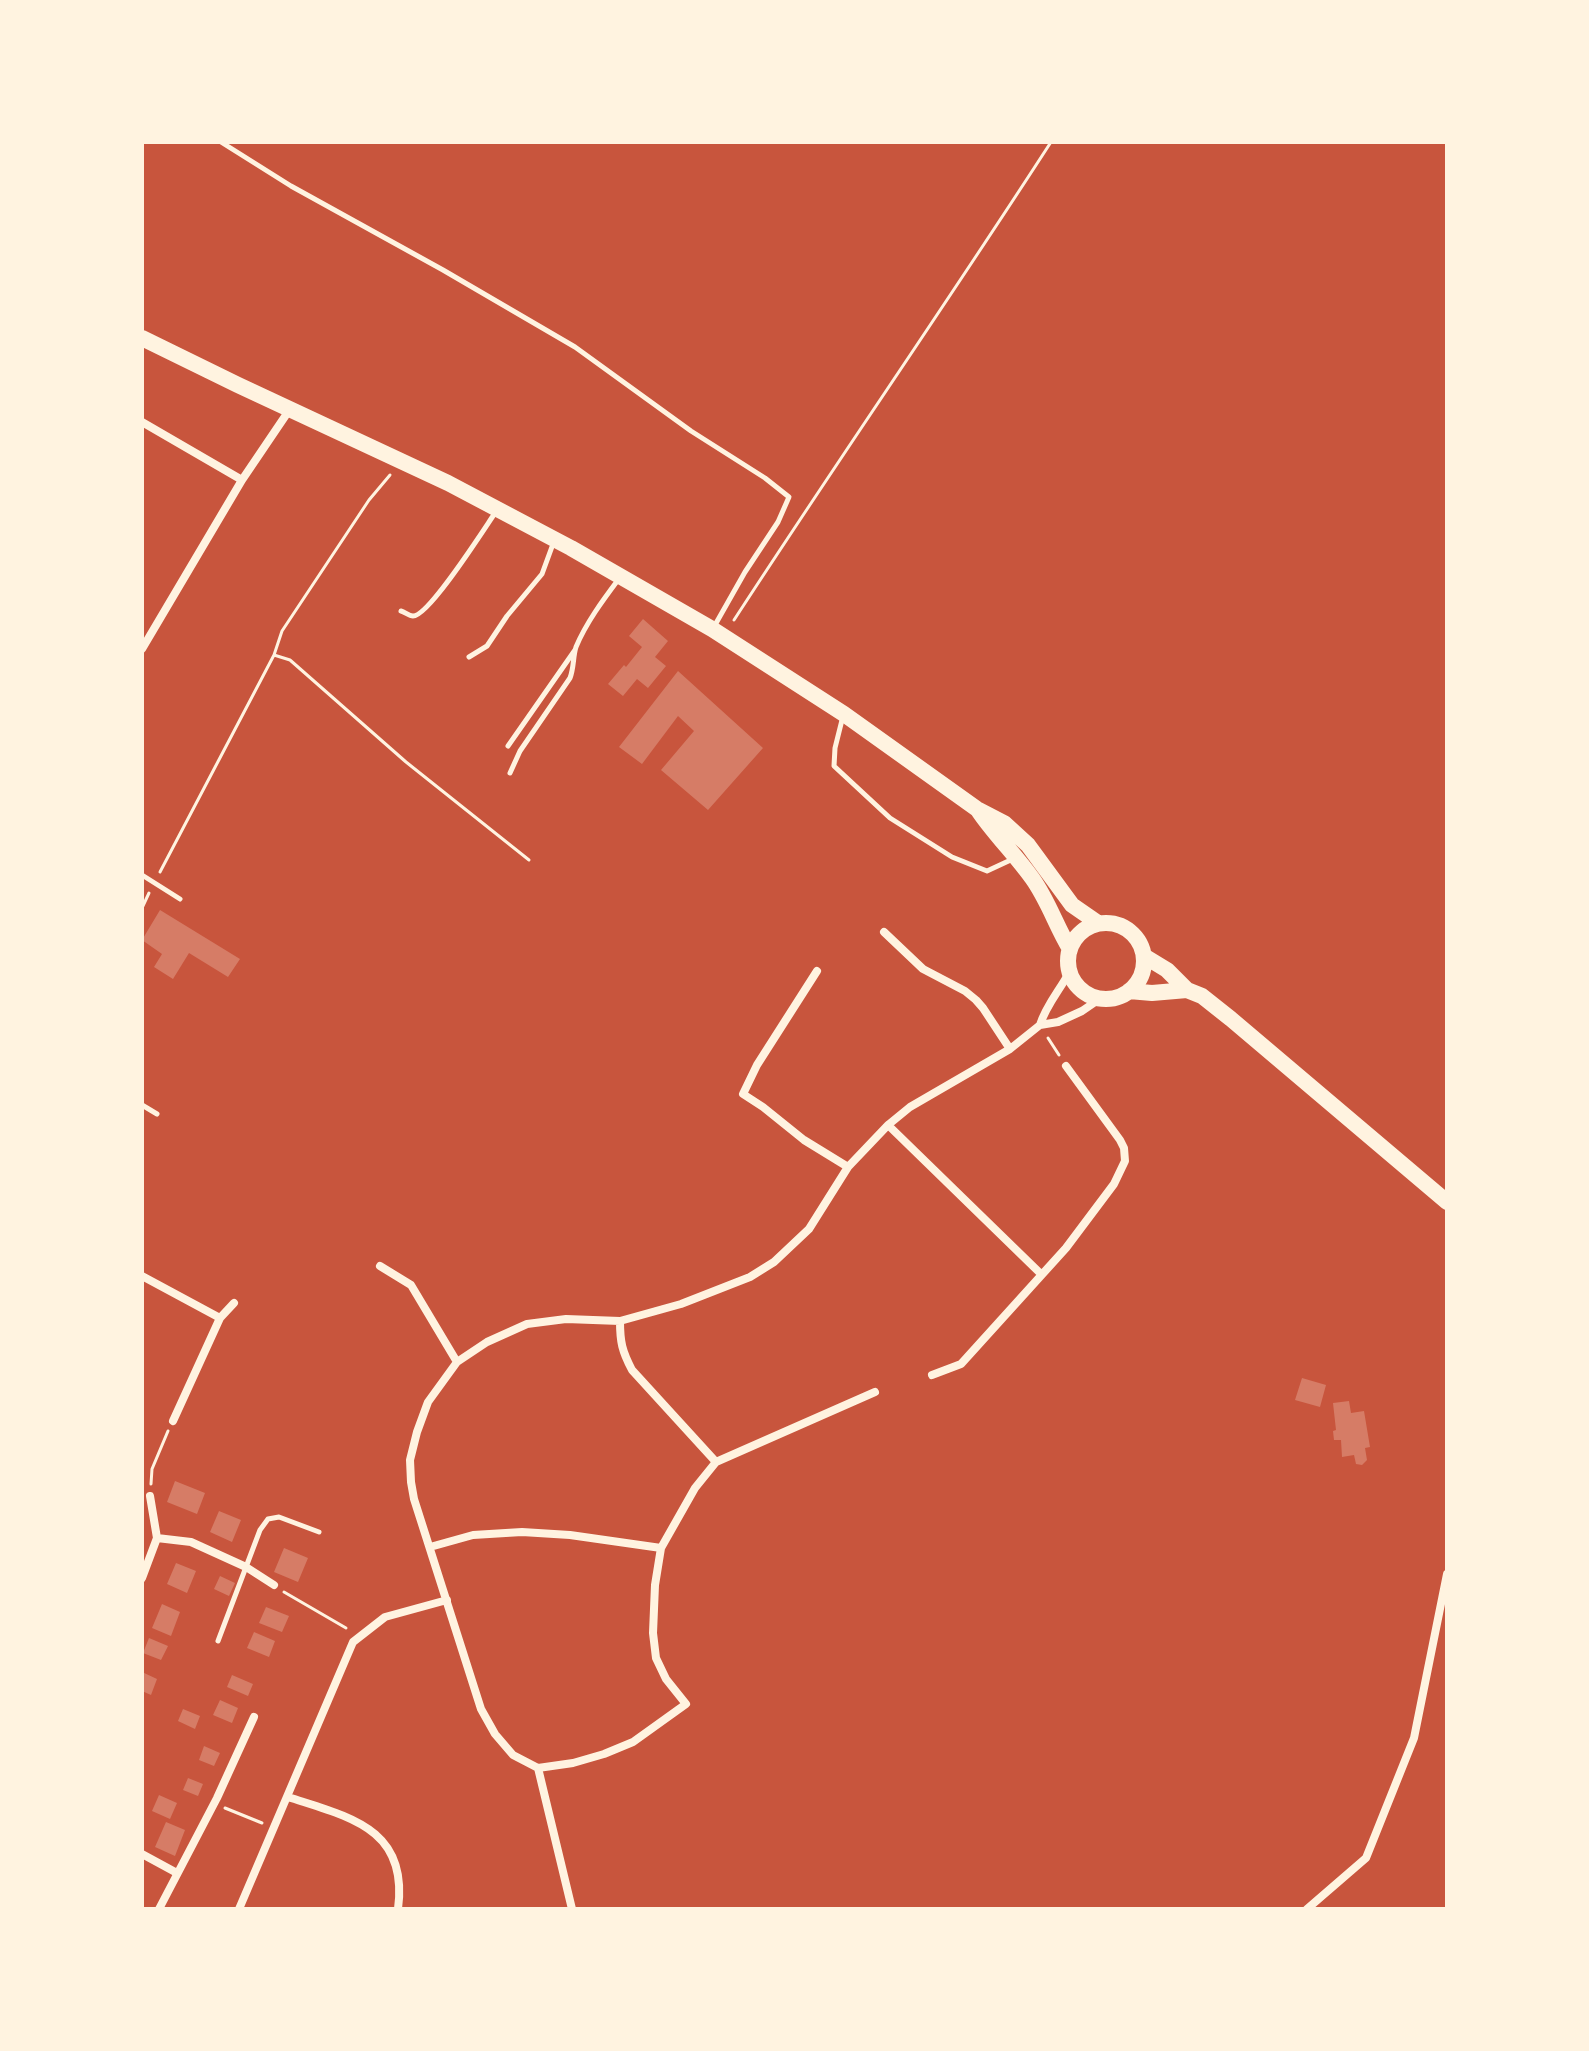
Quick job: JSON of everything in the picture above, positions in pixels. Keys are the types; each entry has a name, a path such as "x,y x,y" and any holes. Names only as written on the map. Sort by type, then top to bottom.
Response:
{"main road":[{"path":"142,338 497,509 621,576 793,679 977,809 1004,823 1028,845 1072,905 1098,923"},
{"path":"977,809 1042,894 1070,949"},
{"path":"1098,923 1111,923 1128,929 1141,944 1144,956 1142,975 1129,991 1115,997 1101,998 1081,989 1072,978 1068,956 1070,949 1081,932 1098,923"},
{"path":"1144,956 1231,1019 1447,1202"},
{"path":"1129,991 1187,990"}],"street":[{"path":"142,648 242,480 290,409"},
{"path":"142,422 242,480"},
{"path":"884,932 923,969 976,1000 1010,1049"},
{"path":"817,971 757,1065 743,1094 804,1140 848,1167"},
{"path":"1040,1025 1044,1010 1070,971"},
{"path":"875,1392 716,1462 695,1488 661,1548 655,1585 653,1633 656,1658 666,1679 686,1704 633,1742 604,1754 538,1768 513,1755 495,1734 481,1709 411,1482 410,1460 428,1402 457,1362 487,1342 527,1324 566,1319 620,1321 730,1286 774,1262 809,1229 848,1167 910,1107 1010,1049 1040,1025 1058,1022 1101,998"},
{"path":"932,1375 961,1364 1066,1248 1114,1184 1125,1155 1120,1140 1066,1066"},
{"path":"888,1125 1041,1274"},
{"path":"380,1266 411,1285 457,1362"},
{"path":"142,1276 220,1318"},
{"path":"173,1421 220,1318 234,1303"},
{"path":"620,1321 620,1343 632,1370 716,1462"},
{"path":"142,1578 157,1538 150,1496"},
{"path":"430,1547 473,1535 522,1532 570,1535 661,1548"},
{"path":"157,1538 191,1542 246,1567 274,1585"},
{"path":"1307,1909 1366,1858 1414,1738 1447,1574"},
{"path":"239,1909 353,1642 385,1617 447,1600"},
{"path":"159,1909 214,1804 254,1717"},
{"path":"538,1768 572,1909"},
{"path":"288,1797 354,1819 375,1832 391,1854 398,1875 401,1886 398,1909"},
{"path":"142,1854 177,1873"}],"lane":[{"path":"221,142 291,186 575,347 789,497 778,522 745,572 717,633"},
{"path":"401,611 417,615 443,588 497,509"},
{"path":"469,657 487,646 542,574 554,539"},
{"path":"508,746 621,576"},
{"path":"510,773 520,751 570,678 574,669 575,649"},
{"path":"844,714 835,748 834,766 890,818 952,857 987,871 1016,858"},
{"path":"142,875 180,899"},
{"path":"142,1105 157,1114"},
{"path":"218,1641 260,1530 268,1519 279,1517 319,1532"}],"path":[{"path":"717,633 819,490 1051,142"},
{"path":"142,908 274,655 282,631 369,500 401,462"},
{"path":"274,655 290,660 406,762 529,860"},
{"path":"1040,1025 1066,1066"},
{"path":"150,1496 152,1469 173,1421"},
{"path":"274,1585 362,1636"},
{"path":"214,1804 275,1828"}],"building":[{"path":"643,619 668,641 655,657 666,666 648,688 637,679 623,696 608,684 642,647 629,636"},
{"path":"678,671 763,748 708,810 661,770 694,731 678,716 642,764 619,747"},
{"path":"160,910 240,959 228,977 189,953 173,979 154,967 162,954 142,940"},
{"path":"1302,1378 1326,1385 1320,1407 1295,1400"},
{"path":"1349,1401 1351,1413 1364,1411 1370,1447 1365,1448 1367,1460 1362,1465 1356,1464 1354,1455 1342,1457 1341,1440 1334,1440 1333,1403"},
{"path":"175,1481 205,1493 197,1514 167,1502"},
{"path":"219,1511 241,1520 232,1542 210,1532"},
{"path":"284,1548 308,1558 298,1582 274,1572"},
{"path":"176,1563 196,1571 187,1593 167,1584"},
{"path":"220,1576 235,1583 229,1596 214,1589"},
{"path":"162,1604 180,1612 171,1636 152,1628"},
{"path":"266,1607 289,1616 282,1632 259,1623"},
{"path":"254,1632 275,1641 269,1657 247,1648"},
{"path":"149,1638 168,1646 161,1660 143,1653"},
{"path":"142,1672 157,1679 151,1695 142,1691"},
{"path":"232,1675 253,1684 248,1696 227,1687"},
{"path":"220,1700 238,1708 232,1723 213,1715"},
{"path":"183,1709 200,1716 195,1729 178,1721"},
{"path":"204,1746 220,1753 214,1766 199,1760"},
{"path":"188,1778 203,1784 198,1796 183,1790"},
{"path":"159,1795 177,1803 170,1819 152,1811"},
{"path":"166,1822 185,1830 175,1856 155,1847"}]}
